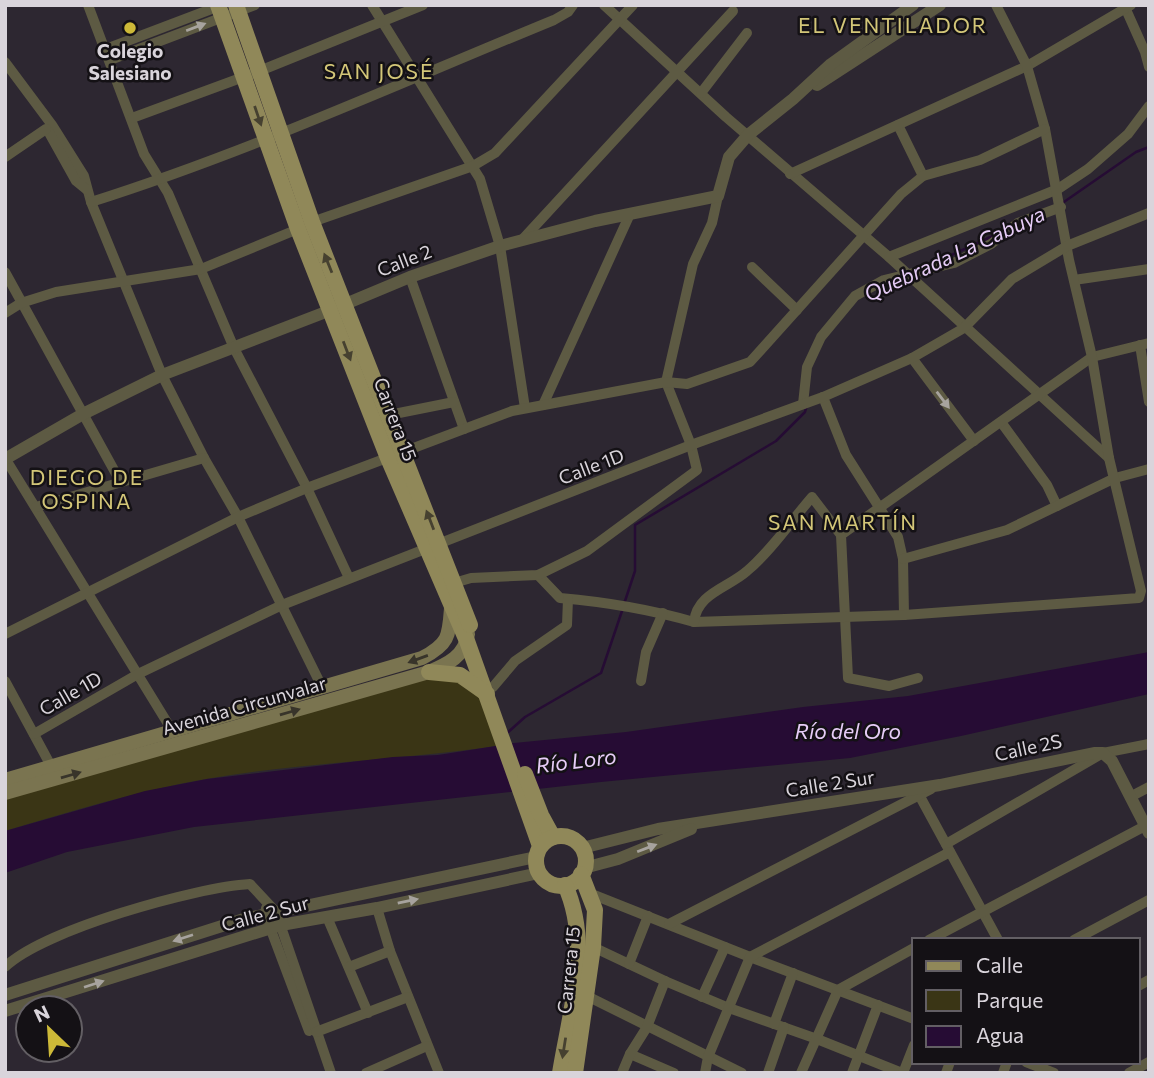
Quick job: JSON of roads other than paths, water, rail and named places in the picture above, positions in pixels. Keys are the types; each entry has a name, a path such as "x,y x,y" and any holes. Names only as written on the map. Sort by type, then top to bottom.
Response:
{"main road":[{"name":"Carrera 15","path":"226,9 305,226 338,307 404,452 451,608 468,633"},
{"name":"Carrera 15","path":"338,307 388,458 432,546 454,583 468,633 535,817 542,853"},
{"name":"Avenida Circunvalar","path":"5,780 422,658 434,652 447,639 451,608"},
{"name":"Avenida Circunvalar","path":"5,793 429,672 449,663 460,653 468,633"},
{"path":"429,672 460,676 492,695"},
{"path":"570,838 582,848 585,855 583,871 575,881 565,885 551,884 542,853 570,838"},
{"name":"Carrera 15","path":"578,1071 595,910 583,871"},
{"name":"Carrera 15","path":"560,1073 578,960 577,922 565,885"}],"street":[{"path":"88,5 144,154 169,193 234,348 307,488 349,578"},
{"path":"108,55 226,9 255,5"},
{"path":"372,5 480,179 500,246 525,408"},
{"path":"132,118 423,5"},
{"path":"91,202 161,180 273,137 554,20 568,12 573,5"},
{"path":"604,5 790,174 889,257 1109,458"},
{"path":"5,313 21,303 56,292 201,268 305,226 473,166 495,153 633,5"},
{"path":"454,583 471,578 538,575 587,551 697,470 691,445 666,382 693,264 712,223 729,158 748,135 831,64 914,5"},
{"path":"793,99 940,5"},
{"path":"538,575 560,598 629,606 694,622 904,615 1143,593 1109,458 1092,357 1067,246 1045,128 1027,66 996,5"},
{"path":"790,174 1027,66 1127,6 1149,66"},
{"path":"523,240 733,11"},
{"path":"701,93 747,33"},
{"path":"5,62 52,125 84,176 91,202 162,375 204,458 238,517 323,689"},
{"path":"5,73 47,129 76,181 87,190"},
{"path":"803,404 807,367 821,337 855,296 884,281 954,263 997,239 1018,223 1060,202 1088,169 1128,134 1149,106"},
{"path":"898,125 923,176"},
{"path":"5,634 238,517 464,429 525,408 666,382 687,384 750,362 901,194 923,176 980,160 1045,128"},
{"path":"5,157 47,129"},
{"name":"Calle 2","path":"5,459 83,414 162,375 410,277 500,246 630,214 718,196"},
{"path":"889,257 1060,202"},
{"name":"Calle 1D","path":"34,734 138,674 282,605 691,445 823,397 912,358 964,328 1013,279 1067,246 1149,213"},
{"path":"543,405 630,214"},
{"path":"752,267 797,310"},
{"path":"1074,280 1149,269"},
{"path":"5,272 120,481"},
{"path":"410,277 464,429"},
{"path":"841,535 1092,357 1145,344 1149,402"},
{"path":"912,358 974,441"},
{"path":"823,397 846,455 898,537 903,559 904,615"},
{"path":"389,415 454,402"},
{"path":"1001,422 1047,485 1057,506"},
{"path":"36,507 204,458"},
{"path":"5,459 173,732"},
{"path":"903,559 1007,530 1115,478 1149,469"},
{"path":"694,622 699,605 712,593 747,572 813,497 841,535 848,678 889,686 918,678"},
{"path":"492,695 515,661 568,625 568,599"},
{"path":"641,681 646,652 663,613"},
{"path":"5,681 51,766"},
{"name":"Calle 2S","path":"918,792 1094,753 1149,744"},
{"path":"705,1073 708,1056 750,957 948,848 1103,753 1112,761 1147,830 982,910 933,938"},
{"path":"1130,797 1149,787"},
{"path":"669,924 918,792 997,938"},
{"name":"Calle 2 Sur","path":"582,848 658,830 918,792"},
{"name":"Calle 2 Sur","path":"583,871 708,822"},
{"name":"Calle 2 Sur","path":"5,1012 276,927 377,908 542,853"},
{"name":"Calle 2 Sur","path":"5,995 244,919 542,853"},
{"path":"5,967 13,959 45,941 90,924 231,885 250,884 266,900 331,1073"},
{"path":"589,893 912,1018"},
{"path":"1078,938 1149,900"},
{"path":"377,908 390,951 439,1073"},
{"path":"629,964 648,916"},
{"path":"327,917 368,1013"},
{"path":"276,927 324,1073"},
{"path":"593,947 729,1009 817,1039 902,1073 912,1050"},
{"path":"702,997 725,947"},
{"path":"801,1073 838,990 912,949"},
{"path":"349,967 390,951"},
{"path":"768,1073 793,973"},
{"path":"622,1073 647,1027 665,982"},
{"path":"587,996 741,1073"},
{"path":"316,1032 408,997"},
{"path":"852,1073 878,1005"},
{"path":"366,1073 427,1046"},
{"path":"630,1054 674,1073"},
{"path":"1129,1073 1149,1062"},
{"path":"1031,1064 1050,1072"}],"water":[{"name":"Río del Oro","path":"1149,652 1149,694 850,758 601,782 194,827 67,852 5,873 5,831 145,791 207,779 393,757 438,755 514,743 626,732 803,707 908,696"}],"waterway":[{"name":"Quebrada La Cabuya","path":"1061,204 1136,152 1149,147"},
{"name":"Quebrada La Cabuya","path":"934,263 995,235"},
{"name":"Quebrada La Cabuya","path":"625,601 635,571 635,525 776,441 806,408"},
{"name":"Quebrada La Cabuya","path":"506,734 525,717 601,673 623,608"}],"place":[{"name":"Colegio Salesiano","path":"130,28"}],"district":[{"name":"EL VENTILADOR","path":"893,24"},
{"name":"SAN JOSÉ","path":"379,70"},
{"name":"DIEGO DE OSPINA","path":"87,488"},
{"name":"SAN MARTÍN","path":"843,521"}],"water label":[{"name":"Río Loro","path":"576,760"}]}
